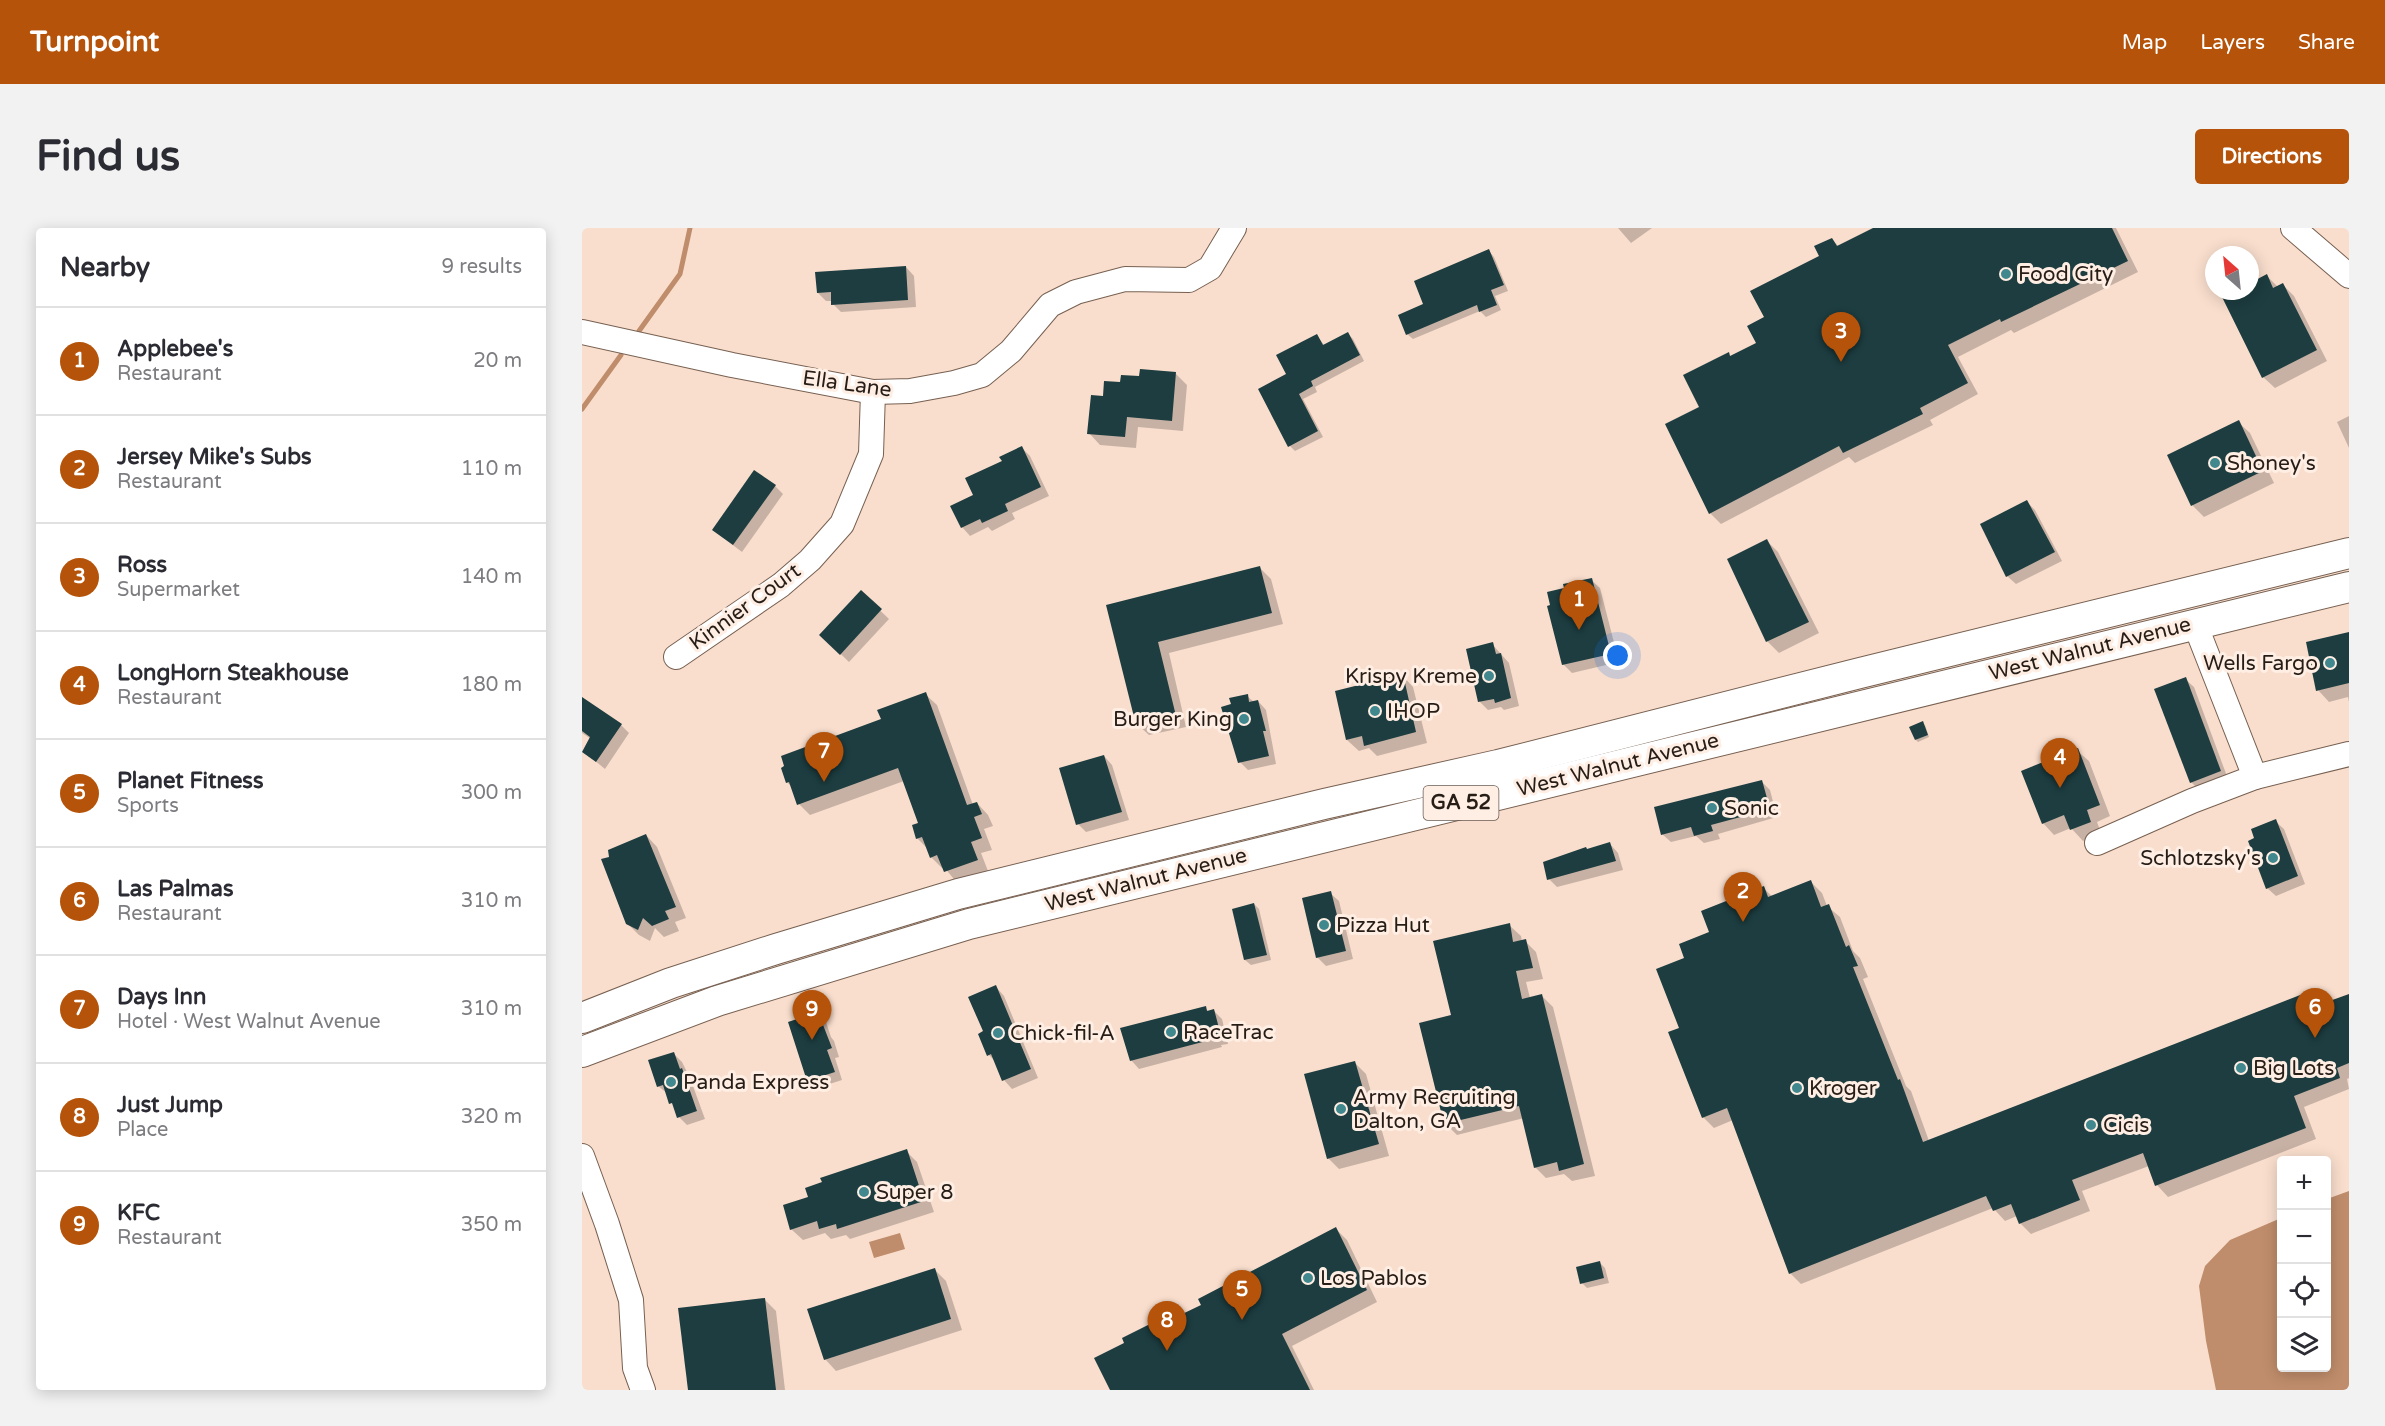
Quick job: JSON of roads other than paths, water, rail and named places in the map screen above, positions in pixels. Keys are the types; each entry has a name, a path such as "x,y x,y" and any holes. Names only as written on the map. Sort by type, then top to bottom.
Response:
{"main road":[{"name":"West Walnut Avenue","path":"582,1018 671,983 776,949 1008,881 1507,762 2349,553"},
{"name":"West Walnut Avenue","path":"582,1052 717,1001 867,954 1020,911 2349,586"}],"street":[{"name":"Ella Lane","path":"582,332 732,365 873,392 910,391 982,375 1011,351 1050,305 1076,292 1125,279 1189,280 1210,268 1234,228"},
{"path":"2294,228 2349,276"},
{"name":"Kinnier Court","path":"676,657 781,585 810,560 842,524 871,454 873,392"},
{"path":"2195,624 2255,777"},
{"path":"2097,843 2192,801 2255,777 2349,754"},
{"path":"1008,881 1020,911"},
{"path":"582,1156 631,1300 635,1368 643,1390"}],"waterway":[{"path":"639,331 680,274 690,228"},
{"path":"582,409 621,355"}],"place":[{"name":"Food City","path":"2006,274"},
{"name":"Ross","path":"1841,362"},
{"name":"Shoney's","path":"2215,463"},
{"name":"Applebee's","path":"1579,630"},
{"name":"Wells Fargo","path":"2330,663"},
{"name":"Krispy Kreme","path":"1489,676"},
{"name":"IHOP","path":"1375,711"},
{"name":"Burger King","path":"1244,719"},
{"name":"Days Inn","path":"824,782"},
{"name":"LongHorn Steakhouse","path":"2060,788"},
{"name":"Sonic","path":"1712,808"},
{"name":"Schlotzsky's","path":"2273,858"},
{"name":"Jersey Mike's Subs","path":"1743,922"},
{"name":"Pizza Hut","path":"1324,925"},
{"name":"RaceTrac","path":"1171,1032"},
{"name":"Chick-fil-A","path":"998,1033"},
{"name":"Las Palmas","path":"2315,1038"},
{"name":"KFC","path":"812,1040"},
{"name":"Big Lots","path":"2241,1068"},
{"name":"Panda Express","path":"671,1082"},
{"name":"Kroger","path":"1797,1088"},
{"name":"Army Recruiting Dalton, GA","path":"1341,1109"},
{"name":"Cicis","path":"2091,1125"},
{"name":"Super 8","path":"864,1192"},
{"name":"Los Pablos","path":"1308,1278"},
{"name":"Planet Fitness","path":"1242,1320"},
{"name":"Just Jump","path":"1167,1351"}]}
